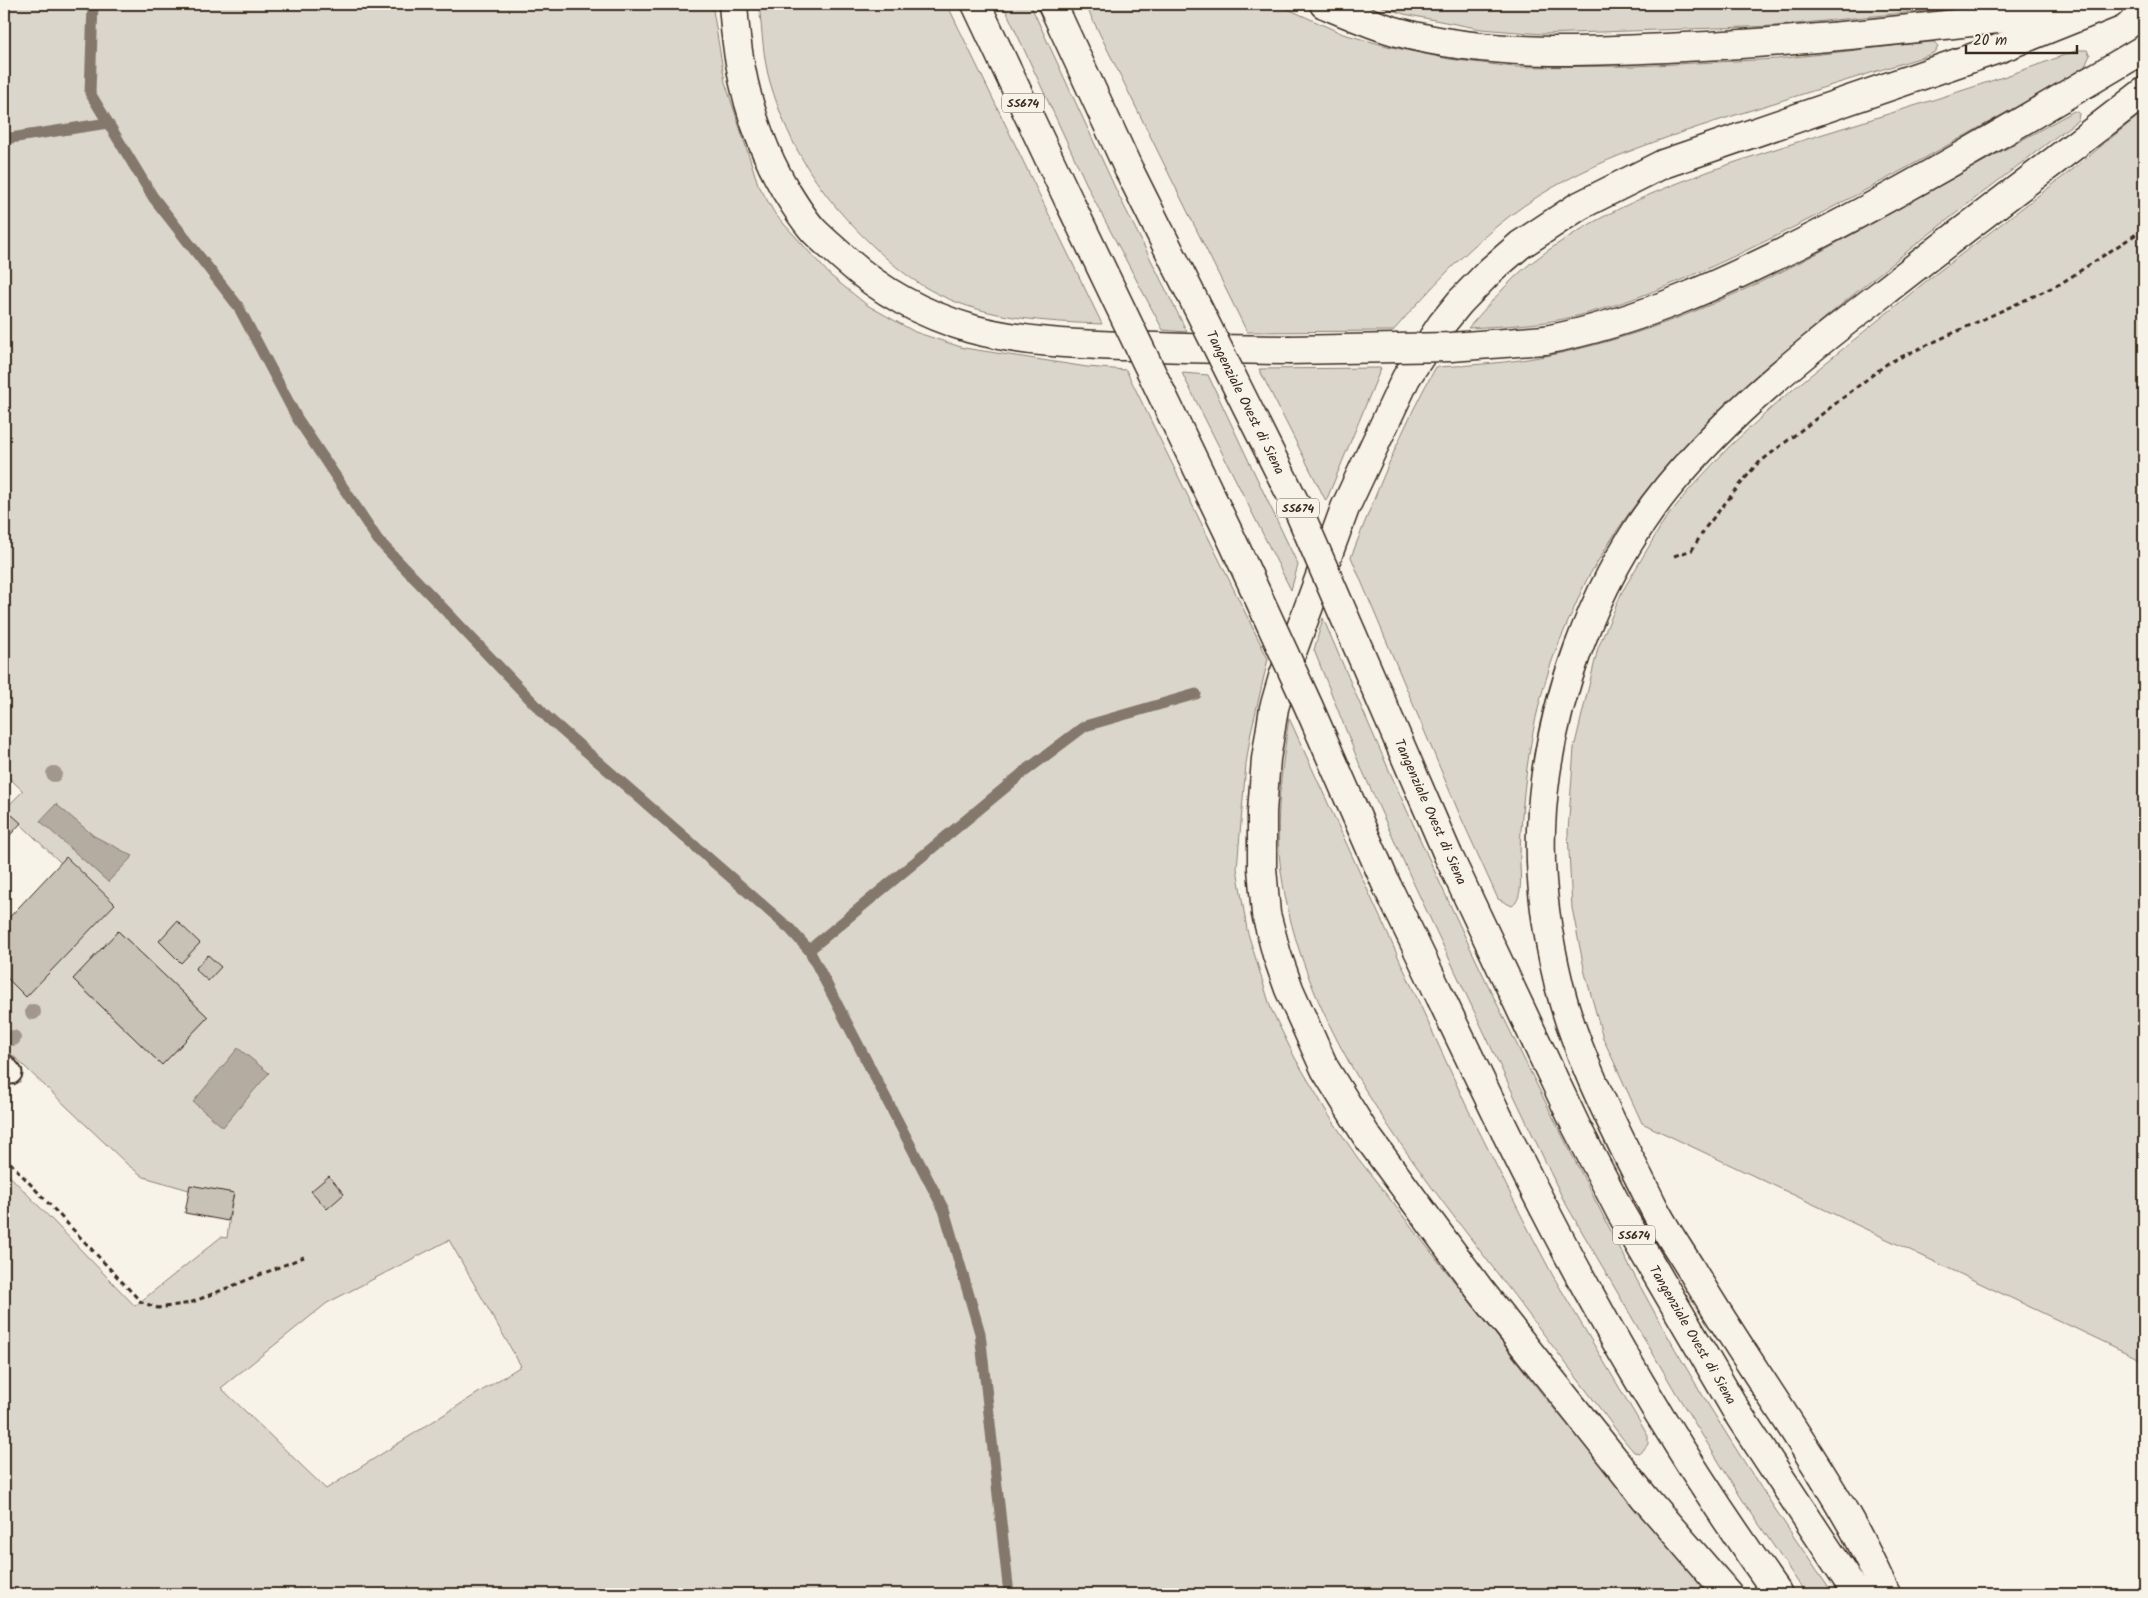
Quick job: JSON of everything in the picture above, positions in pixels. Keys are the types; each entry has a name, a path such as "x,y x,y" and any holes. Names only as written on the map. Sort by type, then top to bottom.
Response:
{"highway":[{"path":"733,4 743,81 765,151 794,203 813,230 864,276 913,308 974,329 1019,338 1076,344 1202,349 1288,350 1451,347 1545,340 1629,318 1692,296 1756,266 1849,218 1957,159 2144,49"},
{"name":"SS674","path":"976,4 1232,540 1308,705 1387,886 1534,1190 1587,1290 1663,1421 1734,1532 1778,1594"},
{"name":"Tangenziale Ovest di Siena","path":"1052,4 1129,170 1297,507 1448,855 1576,1126 1621,1213 1740,1417 1857,1594"},
{"path":"1324,4 1398,32 1466,45 1530,50 1649,49 1773,44 2104,6"},
{"path":"1728,1594 1645,1498 1480,1290 1366,1135 1325,1069 1289,990 1266,914 1262,868 1262,812 1266,759 1274,708 1283,677 1345,508 1406,378 1442,324 1490,271 1520,246 1579,206 1663,164 1998,50 2104,6"},
{"path":"1886,1594 1850,1522 1722,1322 1657,1213 1604,1104 1579,1045 1558,983 1540,863 1541,824 1550,750 1562,700 1578,652 1596,603 1610,574 1647,516 1696,454 1747,403 1830,334 2144,92"}],"path":[{"path":"1674,556 1692,550 1706,527 1756,465 1888,363 2060,284 2144,229"},
{"path":"4,1156 141,1302 158,1308 190,1303 304,1256"}],"shaded area":[{"path":"4,4 712,4 725,82 758,184 775,214 831,276 867,305 915,332 964,348 1087,367 1126,370 1268,659 1251,732 1246,764 1237,868 1247,930 1271,1009 1295,1058 1328,1114 1357,1157 1546,1399 1709,1594 4,1594 4,1170 135,1306 221,1237 227,1238 233,1193 190,1186 189,1190 144,1177 128,1165 4,1047 4,975 26,996 61,863 5,809 23,791 4,773","holes":["119,932 208,1017 162,1065 73,979","449,1240 521,1366 326,1489 221,1388 327,1303"]},
{"path":"759,4 947,4 1102,324 1019,318 959,303 921,285 881,253 838,210 823,191 810,172 787,130 768,73 764,54"},
{"path":"1003,4 1030,4 1118,194 1187,332 1163,330 1093,198"},
{"path":"1085,4 1277,4 1343,34 1387,46 1449,59 1514,67 1634,66 1777,59 1928,42 1934,42 1938,46 1936,51 1929,55 1654,142 1594,166 1565,181 1511,215 1479,241 1393,331 1247,332"},
{"path":"1374,4 1970,4 1943,9 1775,26 1542,34 1481,29 1404,14"},
{"path":"2078,50 2087,50 2090,55 2085,66 2077,73 1857,195 1680,281 1600,310 1560,320 1468,328 1506,286 1531,263 1560,242 1591,224 1655,192 1791,144 1971,88"},
{"path":"2074,111 2079,113 2078,120 1863,287 1741,391 1671,461 1629,514 1587,579 1553,658 1533,730 1529,754 1523,804 1519,897 1512,906 1498,899 1459,813 1351,557 1401,437 1436,367 1505,362 1557,354 1615,339 1695,311 1733,295 1808,258"},
{"path":"2144,111 2144,1361 1642,1123 1603,1038 1585,973 1572,908 1568,832 1574,748 1598,648 1622,592 1664,521 1688,491 1729,447 1780,400 1925,282 2072,170"},
{"path":"1381,368 1326,501 1259,369"},
{"path":"1182,373 1208,375 1298,565 1291,590"},
{"path":"1323,618 1407,811 1466,938 1526,1064 1623,1255 1710,1408 1833,1594 1806,1594 1742,1499 1676,1393 1563,1199 1412,880 1359,763 1314,650"},
{"path":"1289,718 1465,1103 1524,1221 1553,1276 1648,1436 1648,1444 1641,1453 1634,1452 1623,1439 1413,1162 1354,1072 1329,1024 1308,975 1292,924 1281,871 1278,833 1282,775"},
{"path":"56,804 94,836 133,856 108,882 40,821"},
{"path":"238,1048 269,1073 223,1127 193,1102"}],"building":[{"path":"4,808 21,823 4,842"},
{"path":"66,857 115,904 26,997 4,975 4,923"},
{"path":"177,921 200,943 181,963 159,941"},
{"path":"118,931 208,1017 162,1065 73,979"},
{"path":"208,955 221,967 208,981 195,969"},
{"path":"329,1176 344,1194 327,1209 311,1191"},
{"path":"190,1185 234,1193 228,1221 185,1213"}],"waterway":[{"path":"93,4 90,93 153,197 238,306 297,418 378,540 548,718 790,929 809,950 944,1210 980,1333 1009,1594"},
{"path":"4,139 108,123"},
{"path":"809,950 1024,772 1085,726 1196,694"}]}
